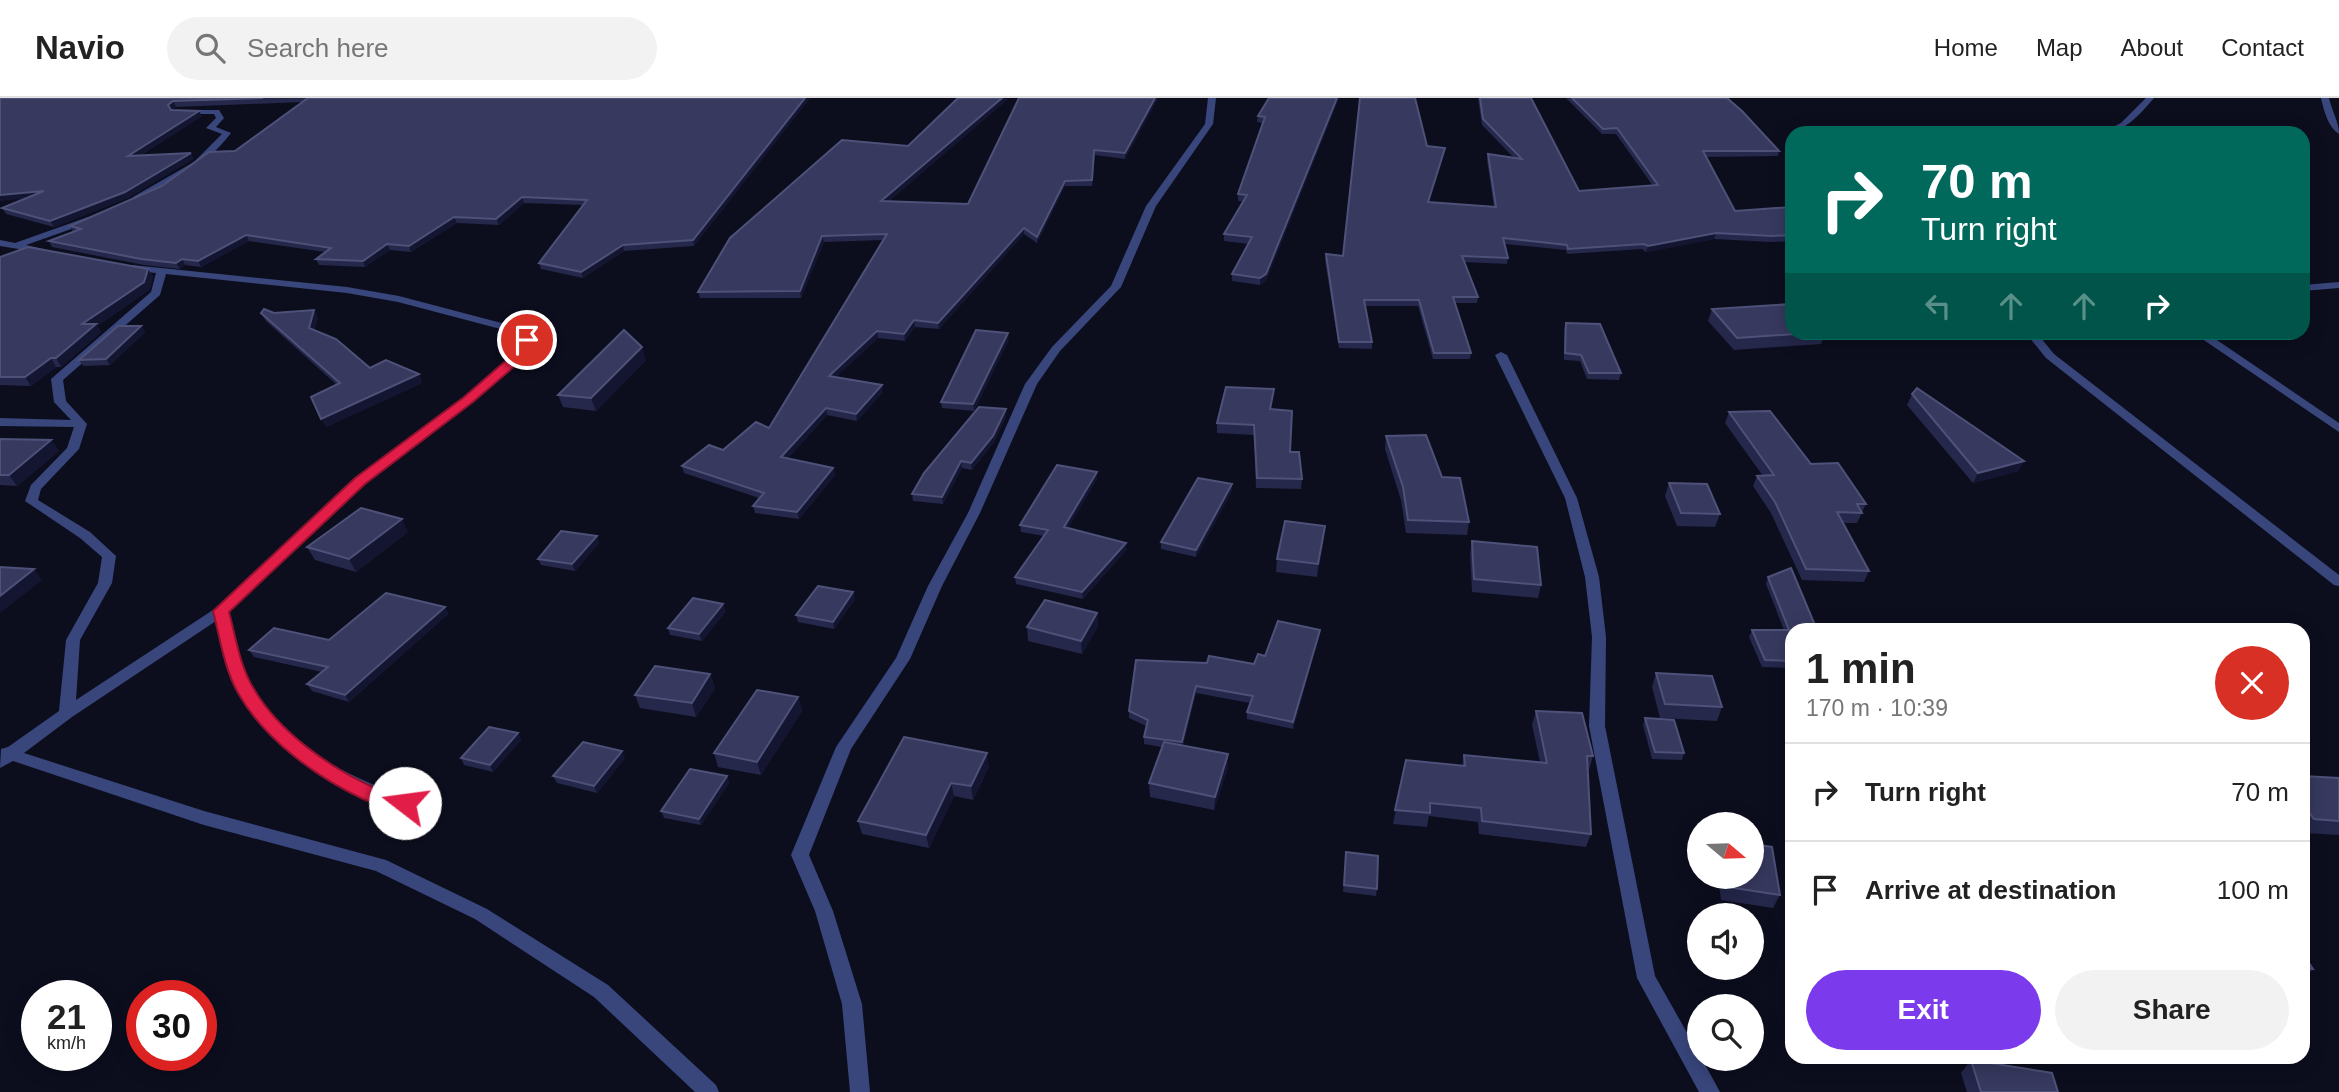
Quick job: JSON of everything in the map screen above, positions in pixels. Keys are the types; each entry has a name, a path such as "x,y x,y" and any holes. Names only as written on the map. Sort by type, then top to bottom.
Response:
{"street":[{"path":"860,1092 852,1004 824,911 800,855 844,747 903,659 935,586 974,513 1031,384 1056,349 1116,287 1151,206 1209,124 1212,98"},
{"path":"2122,126 2150,98"},
{"path":"2325,98 2329,114 2339,132"},
{"path":"121,207 193,167 218,147 227,134 210,128 220,118 216,112 177,111"},
{"path":"14,247 99,216"},
{"path":"0,243 53,254"},
{"path":"4,756 221,611 360,481 468,399 524,352 527,340 520,331 400,299 347,290 118,266"},
{"path":"81,424 60,402 57,379 156,293 162,271"},
{"path":"2310,287 2339,285"},
{"path":"2037,340 2050,356 2339,582"},
{"path":"2209,340 2339,428"},
{"path":"1501,355 1571,498 1592,577 1600,637 1597,726 1646,978 1710,1092"},
{"path":"0,422 81,424"},
{"path":"67,713 72,640 105,583 109,556 85,535 31,501 35,488 73,449 81,424"},
{"path":"221,611 236,668 246,690 267,720 311,759 370,794 405,803"},
{"path":"4,756 204,818 380,865 481,914 601,991 709,1092"}],"building":[{"path":"0,98 263,98 173,101 168,105 171,110 199,111 128,156 191,153 125,192 50,221 2,208 44,191 0,195"},
{"path":"308,98 805,98 693,240 623,245 581,272 539,263 587,200 522,197 496,219 454,217 409,246 387,244 363,261 316,259 331,248 246,235 198,261 182,259 176,263 49,241 81,229 70,226 162,186 209,152 235,151"},
{"path":"958,98 1002,98 881,201 968,204 1019,98 1155,98 1125,153 1094,150 1092,180 1065,181 1037,237 1024,228 938,323 914,320 904,334 877,331 829,376 882,385 856,414 826,408 781,457 833,468 797,512 753,506 764,493 682,466 709,445 723,450 756,422 769,428 887,234 822,236 800,291 698,292 730,238 842,140 908,146"},
{"path":"1269,98 1337,98 1266,274 1260,278 1232,274 1252,237 1224,234 1247,195 1238,194 1265,117 1258,116"},
{"path":"1360,98 1415,98 1427,146 1445,148 1428,202 1496,207 1488,154 1522,159 1483,119 1480,98 1531,98 1579,191 1658,185 1617,128 1603,129 1572,98 1727,98 1779,151 1703,151 1735,211 1785,207 1785,235 1716,233 1648,246 1644,244 1568,249 1567,245 1503,238 1508,258 1462,256 1478,297 1453,297 1471,353 1434,353 1419,300 1364,300 1372,342 1339,342 1326,254 1343,256"},
{"path":"28,247 148,269 144,282 82,324 96,324 56,358 51,358 25,377 0,377 0,257"},
{"path":"1785,304 1785,335 1737,338 1712,309"},
{"path":"264,309 274,313 314,310 309,328 336,339 370,368 386,360 419,374 321,419 311,397 340,383 261,313"},
{"path":"1566,323 1600,324 1621,373 1589,373 1581,355 1565,353"},
{"path":"118,326 141,326 106,359 79,360"},
{"path":"624,330 642,347 591,398 558,395"},
{"path":"976,330 1008,333 973,404 941,402"},
{"path":"1226,387 1274,389 1270,409 1292,411 1290,452 1299,452 1302,479 1257,478 1254,425 1217,423"},
{"path":"1917,388 2024,461 1978,473 1912,394"},
{"path":"979,407 1006,409 993,436 971,463 961,461 942,497 912,494 924,473"},
{"path":"1770,411 1811,464 1838,463 1866,504 1857,504 1862,513 1837,512 1869,571 1806,569 1775,502 1757,476 1774,475 1729,412"},
{"path":"1426,435 1442,477 1460,478 1469,522 1408,520 1403,487 1386,436"},
{"path":"0,439 51,440 9,475 0,475"},
{"path":"1057,465 1097,472 1064,527 1126,543 1082,592 1015,577 1048,530 1020,525"},
{"path":"1198,478 1232,484 1196,550 1161,542"},
{"path":"1669,483 1707,484 1720,514 1681,513"},
{"path":"361,508 402,519 349,559 307,547"},
{"path":"1285,521 1325,526 1318,564 1277,559"},
{"path":"561,531 597,536 572,564 538,559"},
{"path":"1472,541 1537,547 1541,585 1474,579"},
{"path":"0,567 34,569 0,596"},
{"path":"1791,568 1814,623 1786,623 1768,577"},
{"path":"818,586 853,592 833,622 796,615"},
{"path":"386,593 445,607 345,695 307,684 328,667 249,650 274,628 329,640"},
{"path":"693,598 723,604 699,634 668,628"},
{"path":"1045,600 1097,613 1081,641 1027,627"},
{"path":"1278,621 1320,630 1293,722 1247,712 1253,696 1196,686 1182,742 1144,737 1148,720 1129,711 1136,660 1207,663 1209,656 1254,664 1258,654 1265,656"},
{"path":"1752,630 1785,630 1785,661 1765,660"},
{"path":"655,666 710,674 692,703 635,695"},
{"path":"1656,673 1712,676 1722,707 1665,704"},
{"path":"757,690 798,697 757,762 714,753"},
{"path":"1536,711 1582,713 1593,756 1587,756 1591,834 1482,821 1481,808 1430,803 1430,813 1395,810 1406,760 1465,766 1464,755 1547,763"},
{"path":"1645,718 1674,720 1684,753 1655,752"},
{"path":"489,727 518,733 490,765 461,758"},
{"path":"904,737 987,753 971,786 951,783 926,835 858,821"},
{"path":"583,742 622,751 594,786 553,776"},
{"path":"1164,742 1228,754 1215,797 1149,783"},
{"path":"690,769 727,776 699,819 661,811"},
{"path":"2310,776 2339,778 2339,821 2314,819 2310,814"},
{"path":"1764,846 1772,847 1780,895 1740,889 1764,889"},
{"path":"1346,852 1378,856 1377,889 1344,885"},
{"path":"1972,1064 1996,1064 2052,1073 2058,1092 1981,1092"}],"route":[{"path":"405,803 370,794 311,759 267,720 246,690 236,668 221,611 261,576 298,536 360,481 468,399 524,352 527,340"}]}
